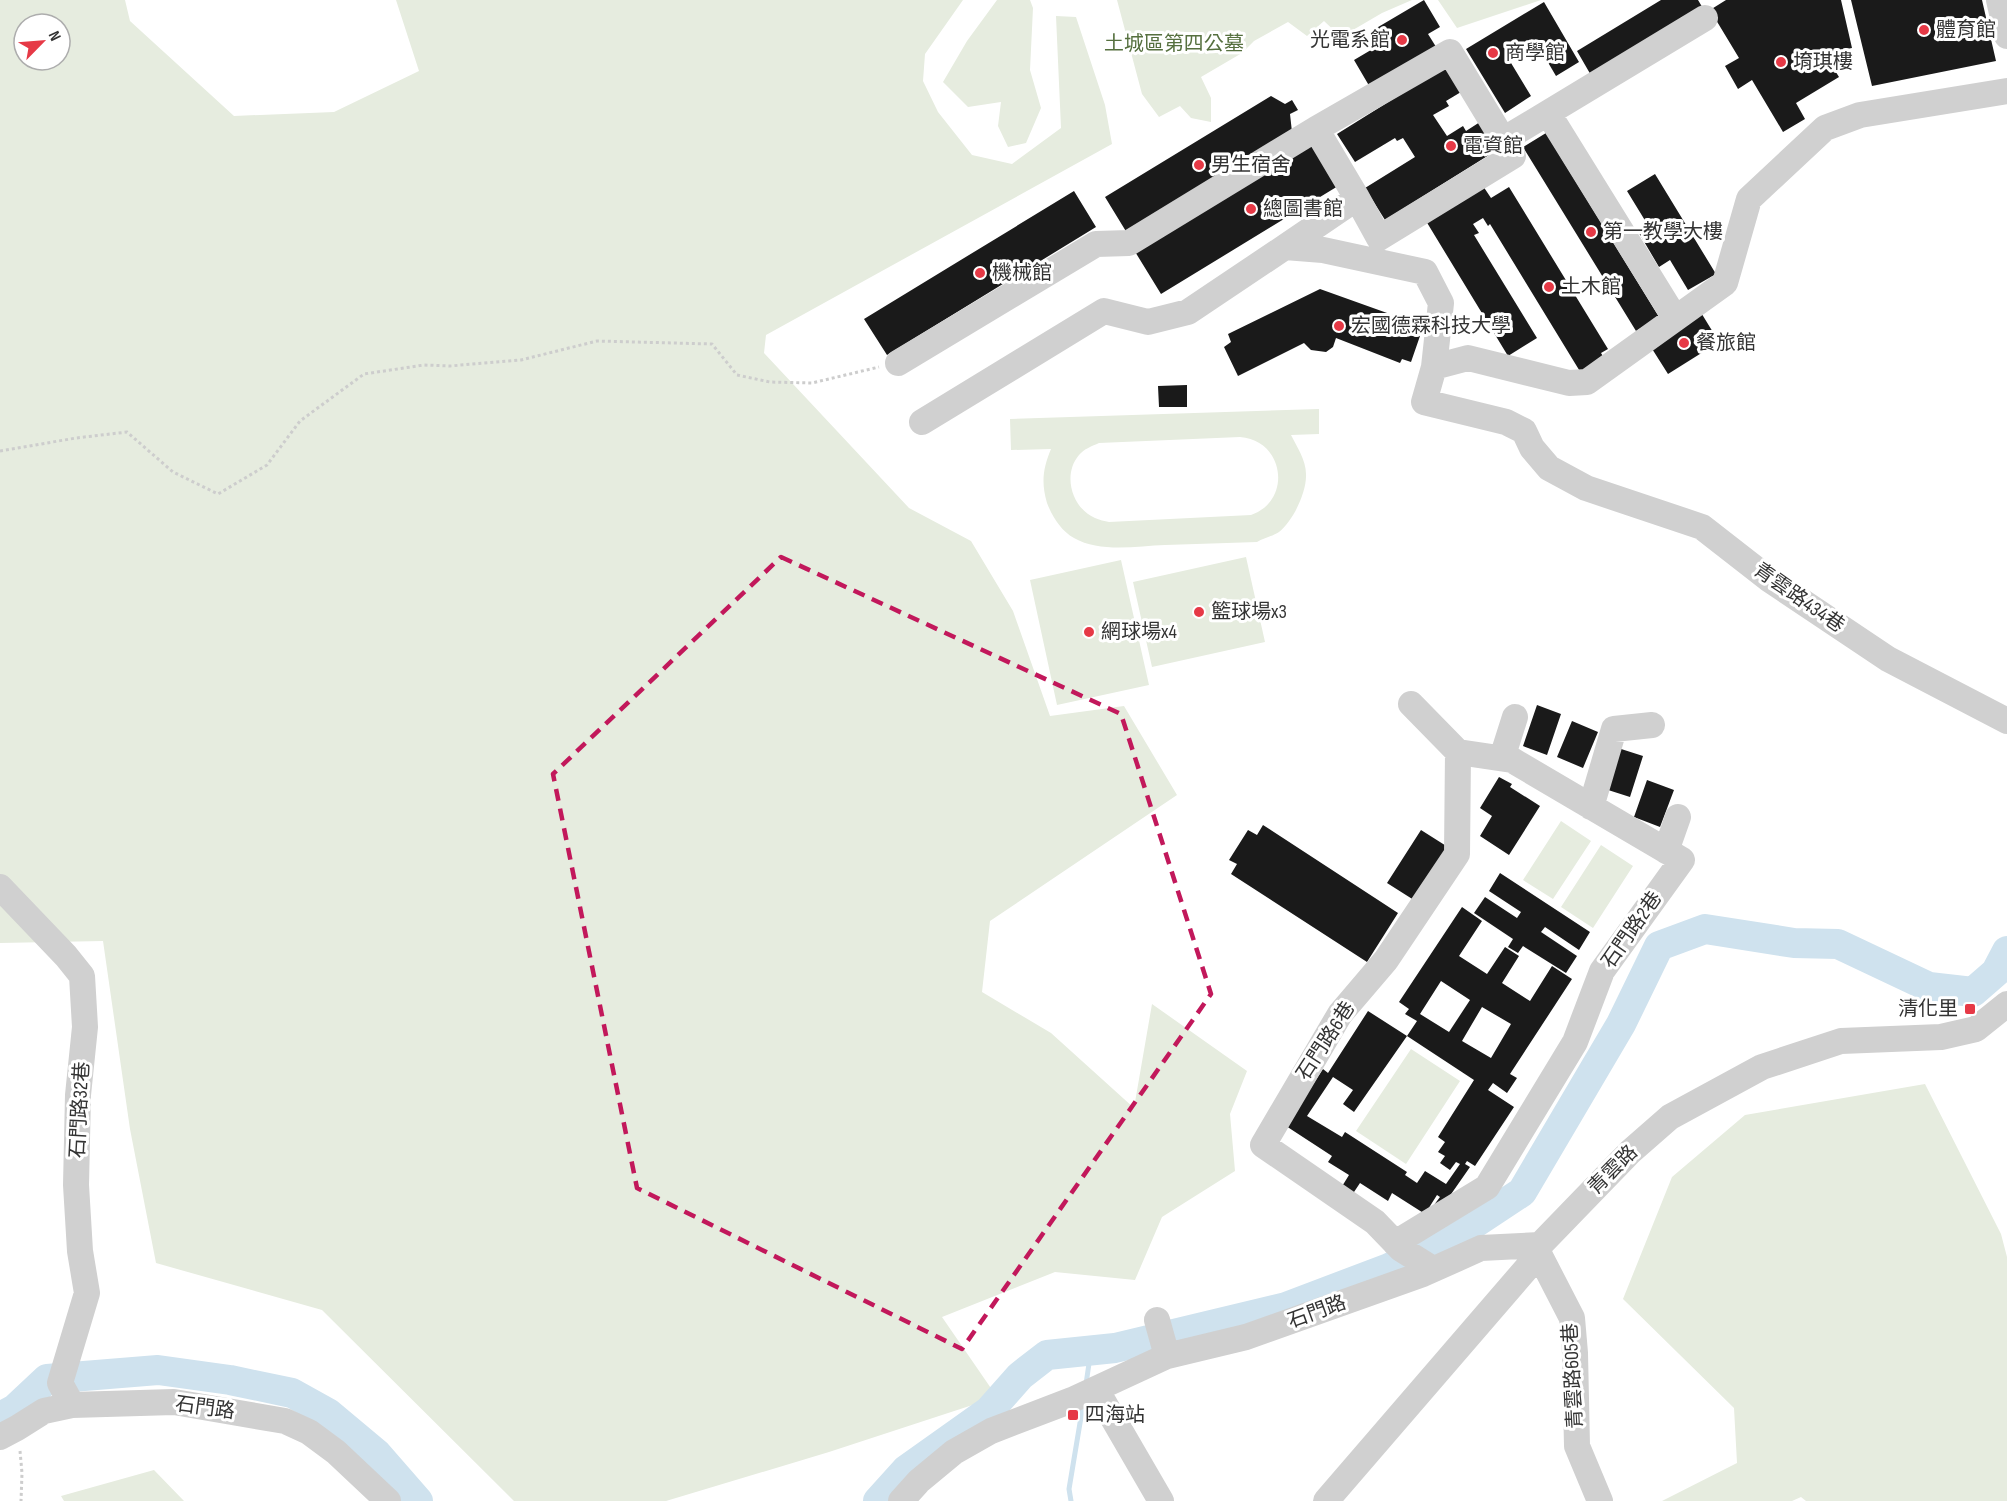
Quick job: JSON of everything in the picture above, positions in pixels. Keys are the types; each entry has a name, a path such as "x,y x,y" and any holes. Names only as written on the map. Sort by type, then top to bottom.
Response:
{"street":[{"path":"2000,0 2007,36"},
{"path":"1503,140 1705,18"},
{"path":"898,363 1096,244 1129,243 1316,129 1449,52 1513,156 1379,238 1316,129"},
{"path":"1285,247 1323,250 1425,272 1441,303 1434,367 1468,358 1569,383 1587,382 1725,283 1749,199 1825,128 1860,115 2007,91"},
{"path":"1548,112 1675,318"},
{"path":"922,422 1104,311 1148,322 1188,312 1357,198"},
{"name":"青雲路434巷","path":"1434,367 1424,402 1506,422 1524,430 1532,448 1549,468 1586,488 1702,527 1770,580 1888,659 2007,720"},
{"path":"1411,704 1458,752 1512,760 1666,851 1678,817"},
{"path":"1502,758 1515,717"},
{"path":"1591,807 1614,729 1652,725"},
{"name":"石門路6巷","path":"1398,1246 1375,1222 1263,1145 1340,1014 1386,960 1457,854 1458,752"},
{"name":"石門路2巷","path":"1398,1246 1487,1187 1575,1042 1602,971 1682,860 1666,851"},
{"name":"石門路32巷","path":"0,888 66,956 82,976 85,1027 78,1095 76,1185 80,1251 87,1293 66,1383"},
{"name":"青雲路","path":"1326,1501 1540,1249 1630,1152 1670,1117 1762,1067 1841,1041 1941,1037 1976,1029 2007,1004"},
{"path":"1398,1246 1433,1269"},
{"name":"石門路","path":"901,1501 919,1481 954,1452 991,1431 1072,1400 1167,1356 1246,1337 1433,1269 1481,1248 1540,1249"},
{"name":"青雲路605巷","path":"1540,1249 1572,1318 1577,1446 1600,1501"},
{"path":"1157,1320 1167,1356"},
{"name":"石門路","path":"9,1432 44,1411 66,1383 285,1421 309,1432 336,1452 388,1501"},
{"path":"1096,1389 1161,1501"}],"path":[{"path":"0,451 127,432 172,472 218,494 267,465 300,421 364,374 424,365 450,366 521,360 597,341 712,344 737,375 770,382 812,383 898,363"},
{"path":"9,1432 22,1473 21,1501"}],"highlighted area":[{"path":"781,557 1121,714 1211,994 962,1349 637,1188 553,774"}],"green space":[{"path":"0,0 125,0 130,21 234,116 334,112 419,71 396,0 963,0 925,54 923,81 938,112 972,155 1012,164 1061,128 1056,16 1076,17 1105,105 1112,144 766,335 764,353 909,508 971,541 1013,611 1050,716 1124,706 1177,795 990,921 982,992 1051,1033 1134,1108 1152,1004 1247,1071 1230,1114 1235,1171 1162,1217 1135,1280 1055,1272 942,1317 997,1397 829,1452 666,1501 514,1501 322,1310 156,1263 130,1129 103,941 0,943"},
{"path":"997,0 1030,0 1033,8 1030,70 1041,108 1026,143 1008,147 998,126 1001,102 968,107 943,82 967,41"},
{"name":"土城區第四公墓","path":"1117,0 1412,0 1382,13 1341,37 1324,21 1307,36 1288,22 1254,41 1242,53 1201,77 1211,98 1211,122 1191,118 1180,106 1159,117 1142,94"},
{"path":"1438,0 1541,0 1457,28"},
{"path":"1319,409 1319,434 1291,435 1301,454 1306,481 1294,514 1277,533 1257,542 1107,547 1084,543 1074,538 1058,523 1047,503 1044,489 1046,463 1051,449 1011,450 1010,419","holes":["1240,437 1255,441 1266,448 1274,459 1278,472 1278,485 1273,497 1264,507 1251,515 1109,522 1097,519 1080,507 1072,490 1071,472 1074,463 1083,451 1099,443"]},
{"name":"籃球場x3","path":"1246,557 1265,642 1152,667 1133,582"},
{"name":"網球場x4","path":"1121,560 1149,685 1057,705 1030,580"},
{"path":"1561,821 1591,841 1553,899 1523,880"},
{"path":"1601,845 1633,866 1593,928 1561,907"},
{"path":"1411,1049 1460,1081 1406,1164 1356,1131"},
{"path":"1925,1084 2001,1234 2007,1257 2007,1501 1806,1501 1801,1497 1792,1501 1662,1501 1737,1463 1734,1408 1623,1299 1672,1177 1745,1115"},
{"path":"154,1470 184,1501 64,1501 61,1496"}],"building":[{"name":"光電系館","path":"1424,0 1440,27 1428,34 1438,50 1371,89 1354,60 1376,47 1368,33"},
{"name":"商學館","path":"1661,0 1698,0 1704,10 1592,77 1577,51"},
{"name":"堉琪樓","path":"1726,0 1841,0 1852,48 1824,53 1839,77 1796,103 1805,119 1783,132 1752,80 1738,89 1725,66 1739,58 1710,10"},
{"name":"體育館","path":"1851,0 1982,0 1996,61 1872,86"},
{"name":"商學館","path":"1544,2 1579,62 1556,76 1536,42 1508,58 1531,96 1505,113 1466,49"},
{"name":"電資館","path":"1446,66 1461,92 1446,101 1449,106 1433,115 1447,136 1463,126 1466,131 1480,122 1497,150 1385,220 1365,188 1415,157 1403,138 1397,141 1395,138 1355,162 1337,134"},
{"name":"男生宿舍","path":"1271,96 1285,104 1292,100 1298,110 1290,114 1292,132 1127,233 1105,197"},
{"name":"第一教學大樓","path":"1546,133 1659,317 1636,331 1523,147"},
{"name":"總圖書館","path":"1316,140 1343,183 1161,294 1134,250"},
{"path":"1655,174 1716,274 1688,290 1670,260 1659,267 1639,233 1649,227 1627,191"},
{"name":"土木館","path":"1483,186 1491,198 1509,187 1608,349 1601,353 1607,363 1584,378 1490,224 1488,226 1483,218 1473,224 1479,233 1474,235 1537,338 1508,356 1426,221"},
{"name":"機械館","path":"1074,191 1096,227 887,355 864,319"},
{"path":"1320,289 1415,323 1413,333 1420,336 1411,362 1402,359 1400,363 1336,338 1333,347 1326,352 1311,350 1304,343 1238,376 1224,347 1231,342 1228,334"},
{"name":"餐旅館","path":"1700,311 1719,342 1668,374 1649,344"},
{"path":"1187,385 1187,407 1159,407 1158,386"},
{"path":"1537,705 1561,714 1547,755 1523,746"},
{"path":"1572,721 1598,732 1583,768 1557,757"},
{"path":"1618,748 1643,756 1630,797 1605,789"},
{"path":"1499,777 1512,784 1510,787 1540,806 1509,855 1480,836 1492,816 1480,808"},
{"path":"1647,780 1674,790 1660,827 1634,817"},
{"path":"1263,825 1398,913 1367,962 1231,874 1237,864 1229,860 1248,830 1257,835"},
{"path":"1421,830 1451,849 1417,902 1387,883"},
{"path":"1500,873 1590,932 1579,950 1545,927 1541,932 1577,956 1566,973 1523,946 1518,953 1508,947 1513,939 1474,913 1485,897 1517,918 1521,912 1489,891"},
{"path":"1462,907 1482,921 1459,956 1487,974 1505,947 1519,956 1502,983 1530,1001 1552,966 1572,979 1510,1074 1517,1078 1507,1093 1493,1083 1488,1090 1514,1107 1475,1166 1467,1161 1465,1164 1470,1167 1440,1210 1434,1205 1440,1197 1437,1195 1425,1214 1392,1193 1388,1201 1360,1183 1352,1195 1341,1188 1349,1175 1328,1162 1332,1156 1286,1126 1323,1069 1328,1073 1368,1011 1407,1036 1417,1021 1405,1014 1409,1009 1399,1002","holes":["1441,981 1470,1000 1449,1032 1420,1014","1482,1007 1511,1024 1491,1058 1462,1041","1407,1036 1474,1080 1438,1137 1445,1142 1438,1152 1445,1156 1440,1163 1450,1170 1456,1162 1460,1164 1446,1184 1425,1171 1417,1183 1405,1175 1407,1172 1345,1132 1342,1137 1307,1116 1333,1077 1353,1090 1343,1104 1354,1112"]}],"waterway":[{"path":"878,1501 906,1470 989,1411 1020,1376 1047,1355 1115,1348 1286,1307 1389,1268 1457,1235 1522,1192 1621,1024 1659,946 1705,929 1794,943 1838,944 1929,987 1973,992 1996,972 2007,951"},
{"path":"1086,1384 1091,1350"},
{"path":"0,1417 15,1409 47,1379 158,1370 230,1380 292,1393 328,1413 377,1454 418,1501"},
{"path":"1071,1501 1069,1489 1083,1405"}],"place":[{"name":"體育館","path":"1924,30"},
{"name":"光電系館","path":"1402,40"},
{"name":"商學館","path":"1493,53"},
{"name":"堉琪樓","path":"1781,62"},
{"name":"電資館","path":"1451,146"},
{"name":"男生宿舍","path":"1199,165"},
{"name":"總圖書館","path":"1251,209"},
{"name":"第一教學大樓","path":"1591,232"},
{"name":"機械館","path":"980,273"},
{"name":"土木館","path":"1549,287"},
{"name":"宏國德霖科技大學","path":"1339,326"},
{"name":"餐旅館","path":"1684,343"},
{"name":"籃球場x3","path":"1199,612"},
{"name":"網球場x4","path":"1089,632"},
{"name":"清化里","path":"1970,1009"},
{"name":"四海站","path":"1073,1415"}]}
